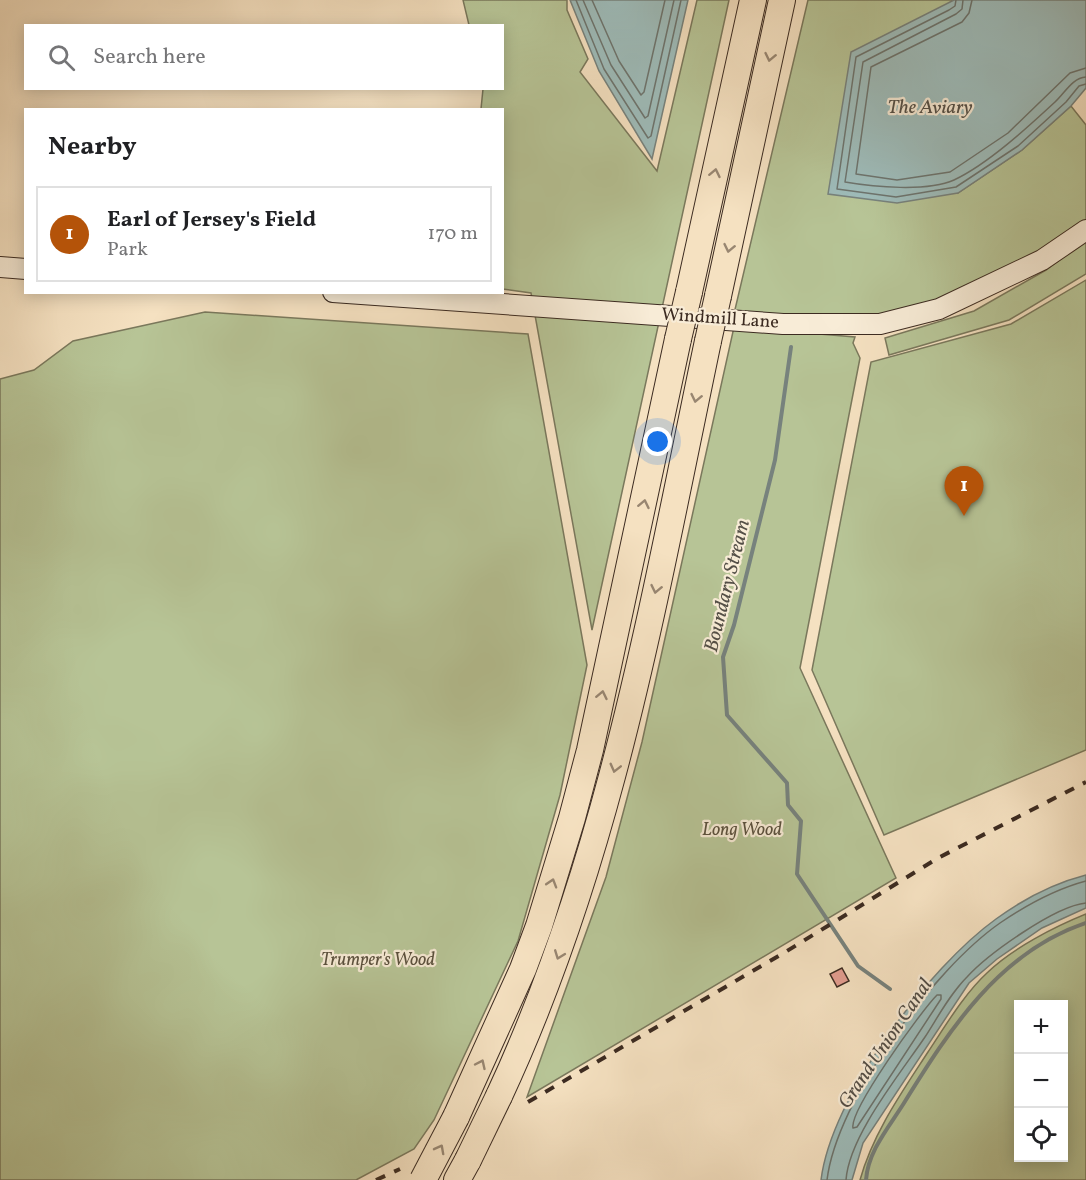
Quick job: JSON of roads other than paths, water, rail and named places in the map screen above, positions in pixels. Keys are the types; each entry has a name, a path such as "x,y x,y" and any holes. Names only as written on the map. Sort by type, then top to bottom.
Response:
{"highway":[{"path":"423,1180 456,1117 523,969 539,927 572,818 590,750 753,0"},
{"path":"462,1170 500,1096 558,957 597,838 638,670 782,0"}],"main road":[{"name":"Windmill Lane","path":"361,294 783,324 880,324 939,309 1042,260 1086,230"},
{"path":"0,267 24,269"}],"water":[{"path":"570,0 688,0 652,159 599,71"},
{"name":"The Aviary","path":"954,0 1086,0 1086,88 1071,106 1022,150 958,193 897,203 828,194 851,52"},
{"name":"Grand Union Canal","path":"1086,875 1086,908 1042,928 997,959 969,983 863,1143 852,1180 821,1180 829,1147 843,1111 863,1074 887,1036 942,968 970,941 1006,912 1051,887"}],"waterway":[{"name":"Boundary Stream","path":"791,347 775,460 734,625 723,657 727,715 787,783 788,805 801,821 797,874 858,966 890,989"},
{"path":"866,1180 871,1159 880,1140 940,1048 980,996 1002,973 1027,953 1055,936 1086,923"}],"railway":[{"path":"528,1102 787,951 938,858 1086,782"},
{"path":"376,1180 400,1169"}],"place":[{"name":"Earl of Jersey's Field","path":"964,516"}],"park label":[{"name":"Long Wood","path":"742,830"},
{"name":"Trumper's Wood","path":"378,960"}]}
